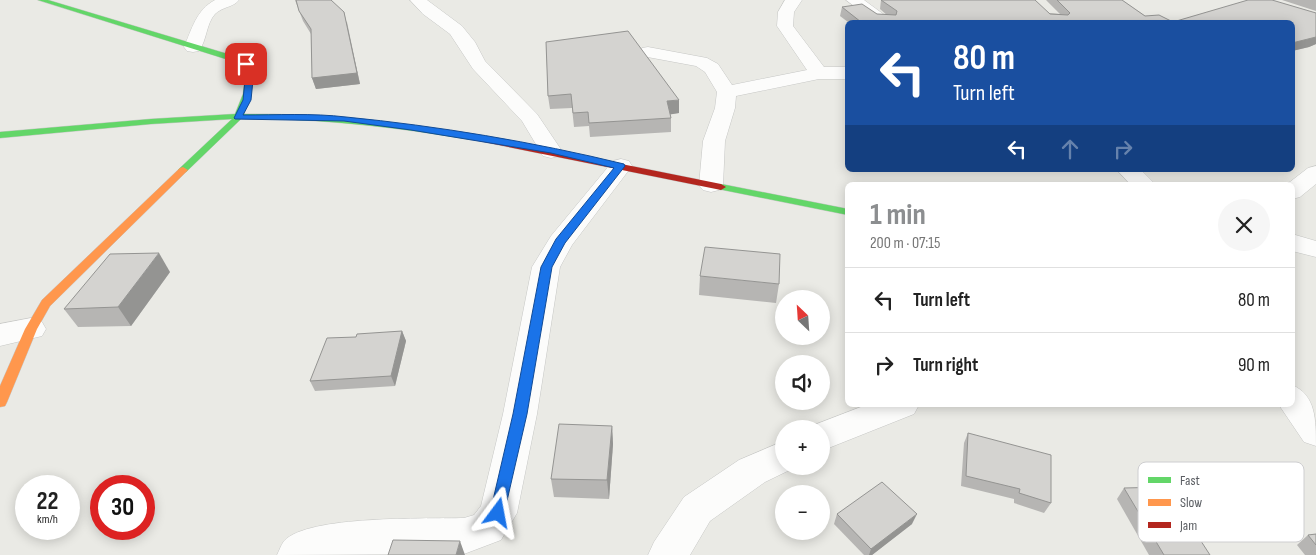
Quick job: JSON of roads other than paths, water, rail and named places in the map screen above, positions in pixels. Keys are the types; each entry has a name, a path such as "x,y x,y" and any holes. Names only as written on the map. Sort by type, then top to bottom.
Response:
{"street":[{"path":"0,402 31,329 46,303 77,271 238,118 247,100 250,70 238,60 41,0"},
{"path":"194,47 206,11 212,6 231,0"},
{"path":"418,0 429,11 456,30 466,42 479,64 530,118 551,150"},
{"path":"794,0 790,2 784,18 785,26 820,73"},
{"path":"854,0 883,20"},
{"path":"648,52 701,62 712,68 727,92 725,108 714,141 710,186"},
{"path":"727,92 820,73 845,73"},
{"path":"0,135 149,121 238,118 344,119 421,129 551,150 710,186 845,211"},
{"path":"297,555 305,549 464,536 488,528 498,513 520,414 546,267 560,242 620,166"},
{"path":"1130,172 1141,182"},
{"path":"1295,190 1316,173"},
{"path":"1295,243 1316,249"},
{"path":"0,335 31,329"},
{"path":"1295,402 1316,432"},
{"path":"830,433 897,407"},
{"path":"668,555 697,509 752,472 775,460"}]}
